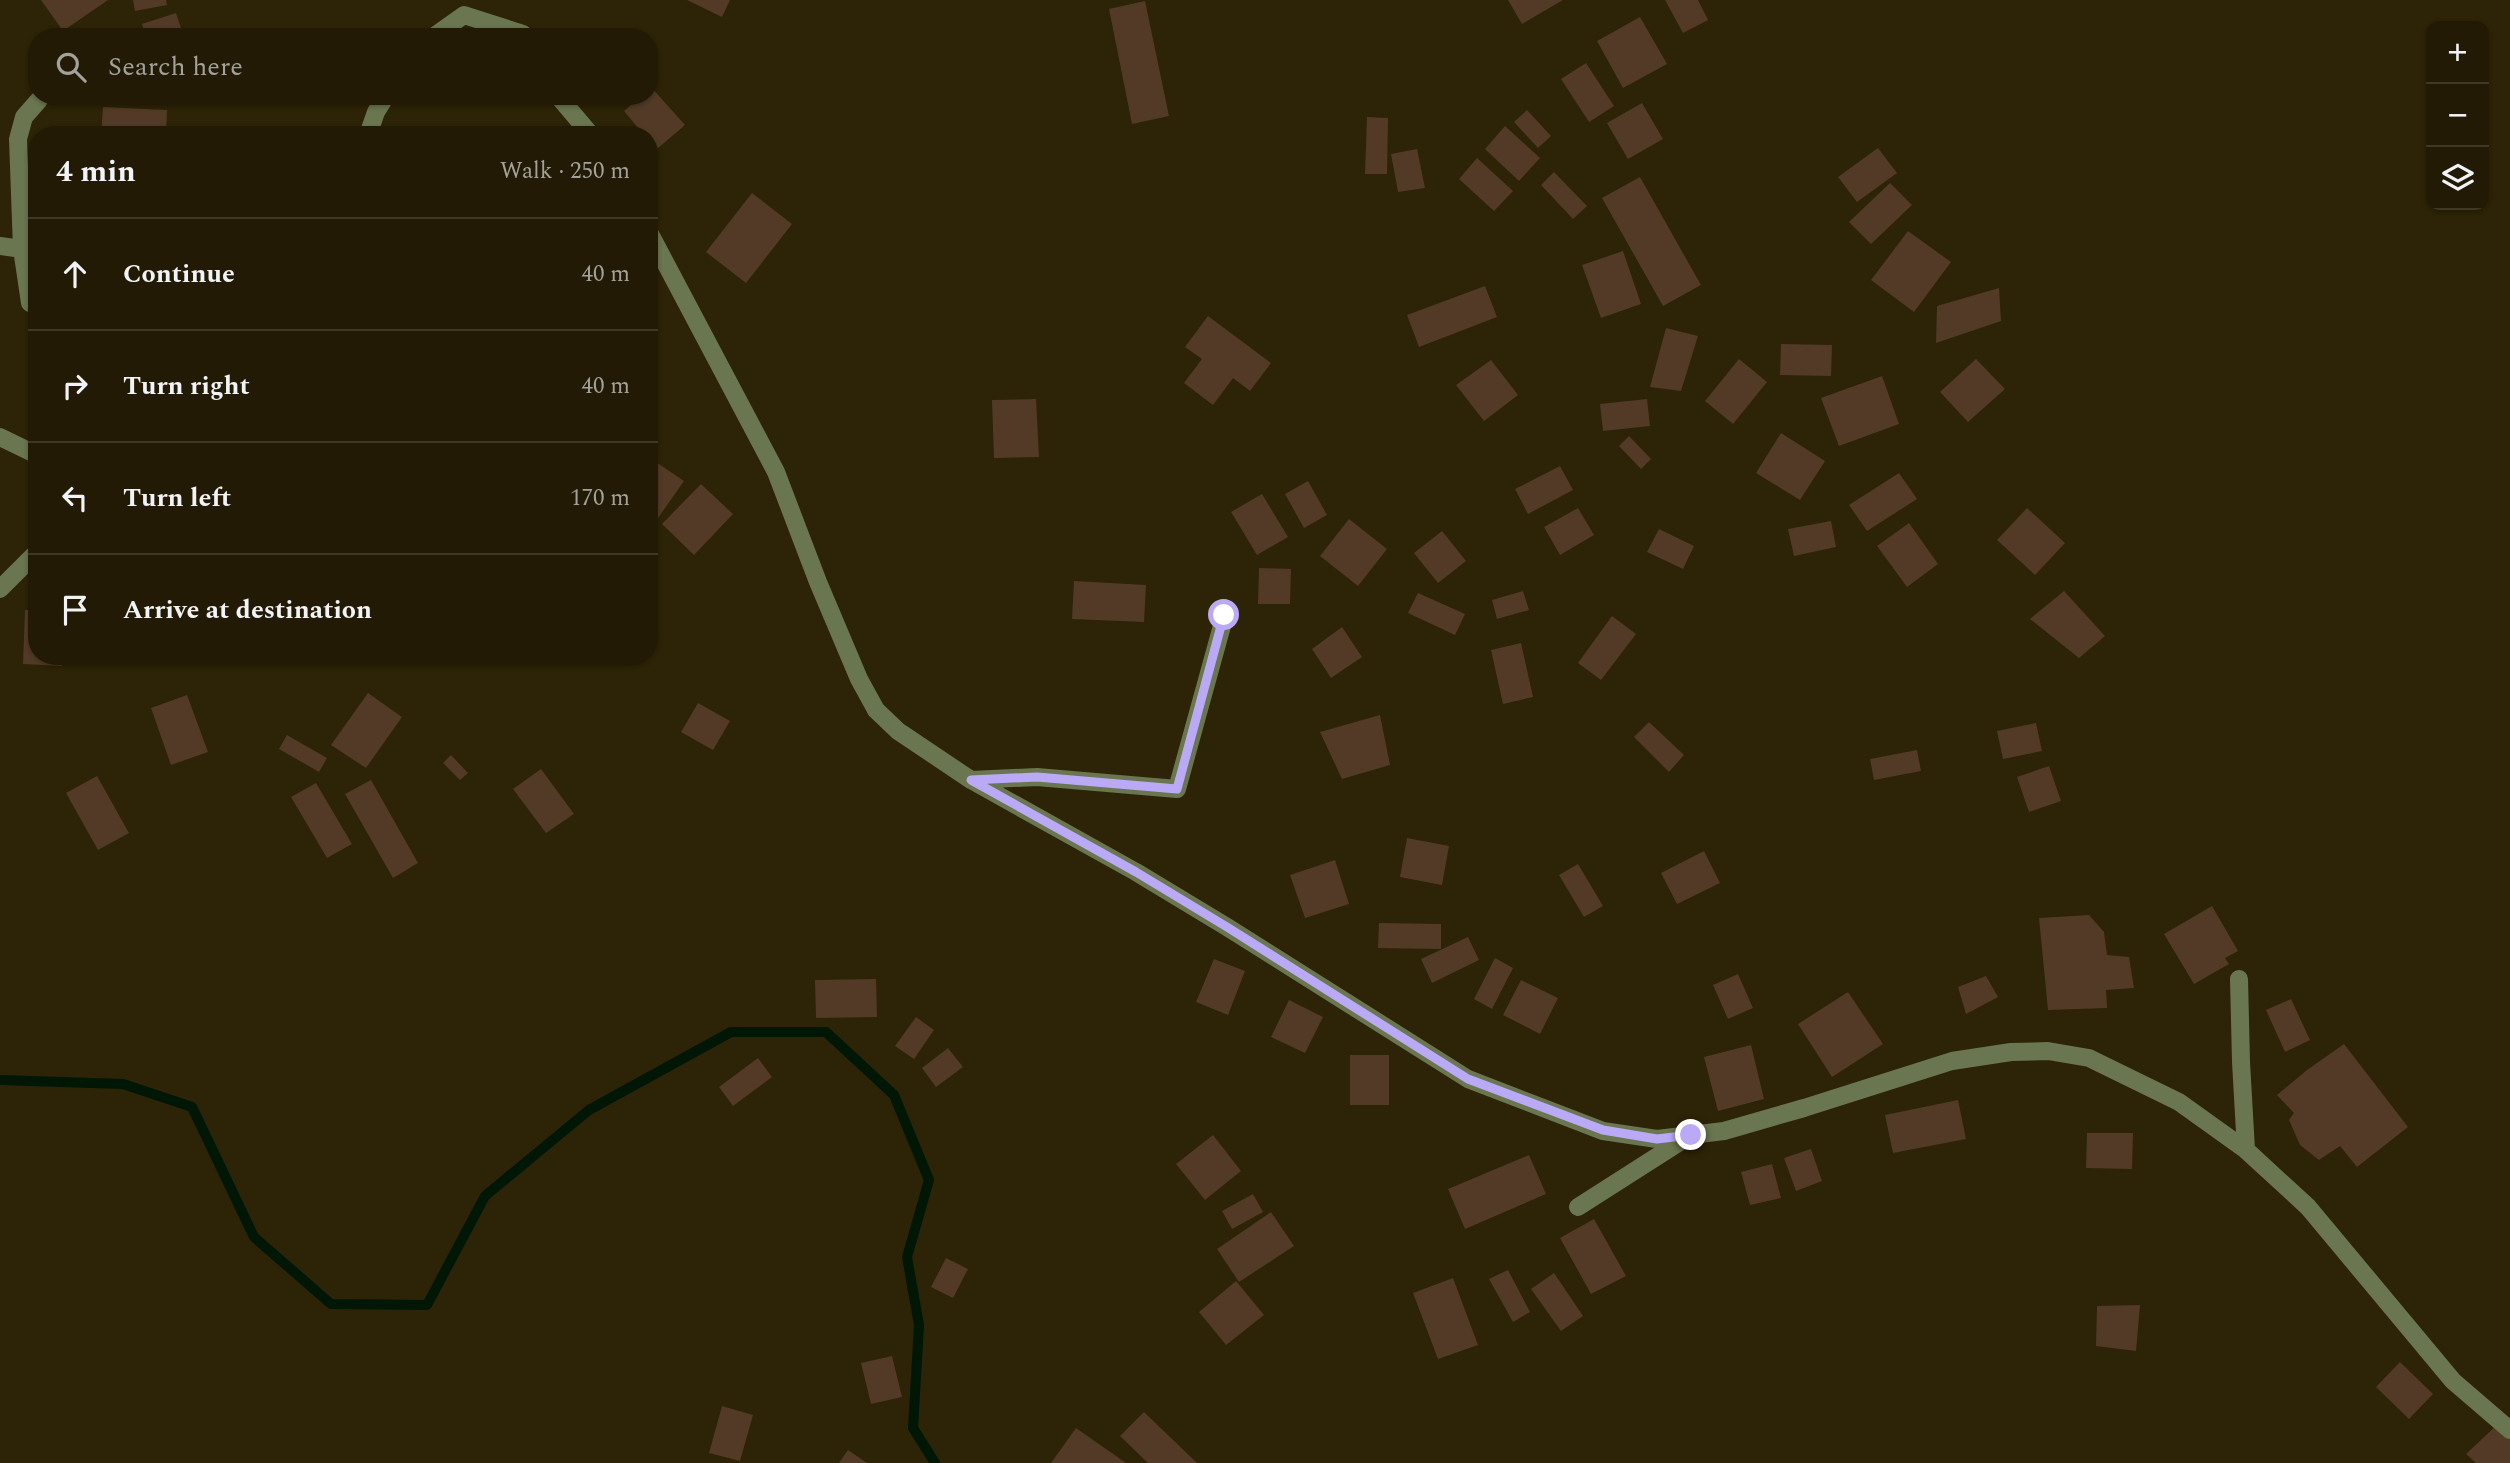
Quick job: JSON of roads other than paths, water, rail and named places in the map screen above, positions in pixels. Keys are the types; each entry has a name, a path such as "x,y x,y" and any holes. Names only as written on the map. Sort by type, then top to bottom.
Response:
{"street":[{"path":"446,28 464,15 504,28"},
{"path":"28,290 22,249 18,139 24,117 34,105"},
{"path":"371,126 380,105"},
{"path":"566,105 583,126"},
{"path":"0,246 22,249"},
{"path":"658,249 776,472 823,594 859,679 876,710 898,731 971,780 1136,872 1468,1079 1603,1130 1657,1139 1691,1135 1724,1130 1804,1108 1952,1061 2011,1052 2048,1051 2088,1058 2179,1102 2246,1150 2308,1207 2453,1381 2510,1430"},
{"path":"0,437 28,451"},
{"path":"0,589 28,561"},
{"path":"971,780 1037,777 1177,789 1224,615"},
{"path":"2239,979 2246,1150"},
{"path":"1578,1207 1691,1135"}],"waterway":[{"path":"0,1080 123,1084 192,1107 254,1237 331,1304 427,1305 485,1196 589,1110 731,1032 826,1032 894,1095 929,1180 907,1257 919,1325 913,1428 935,1463"}]}
